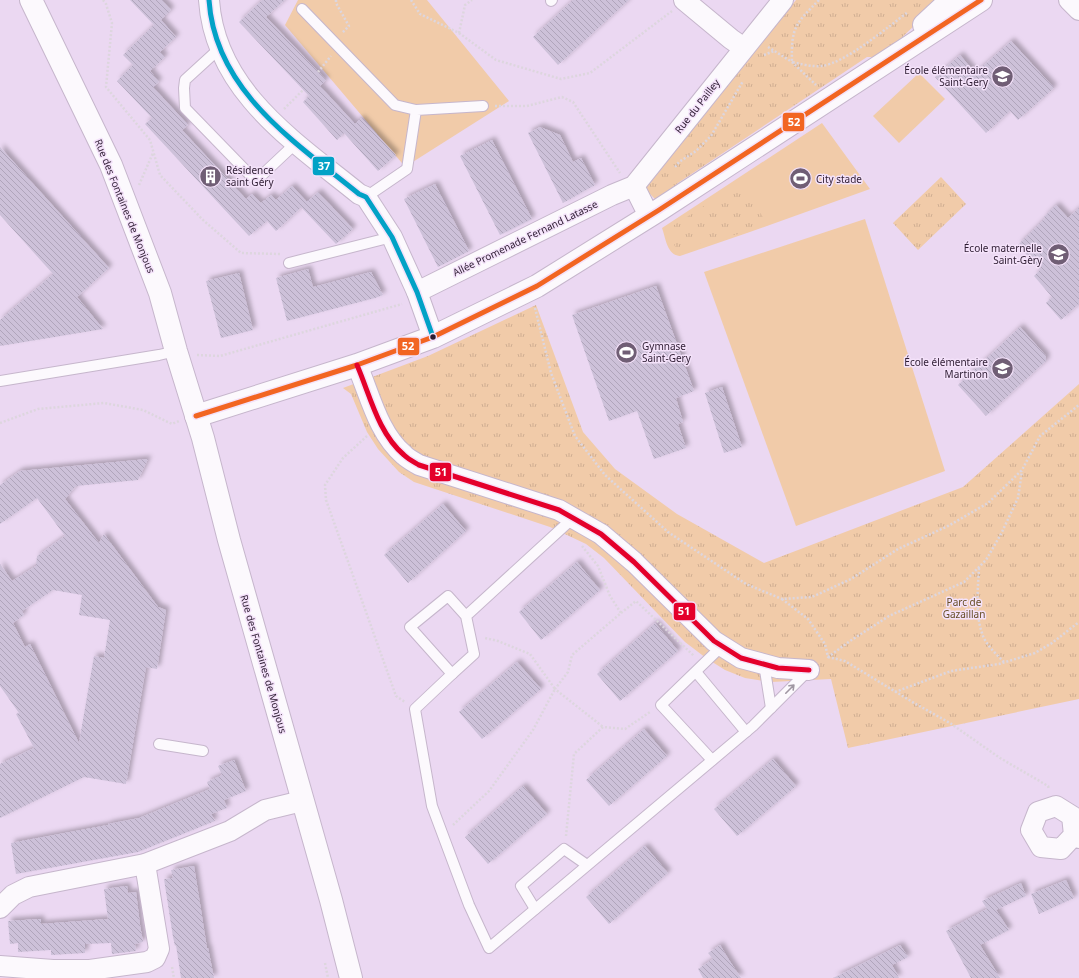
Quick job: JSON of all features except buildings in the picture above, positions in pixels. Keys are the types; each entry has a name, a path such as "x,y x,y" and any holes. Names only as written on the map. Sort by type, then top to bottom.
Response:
{"street":[{"name":"Rue des Fontaines de Monjous","path":"31,0 111,165 184,353 182,420 229,540 331,900 351,978"},
{"path":"209,0 210,15 215,37 234,77 272,122 296,143 360,194 366,197 392,237 419,296 434,337"},
{"path":"685,0 731,39 749,41"},
{"name":"Rue du Pailley","path":"634,186 783,0"},
{"path":"861,79 926,24 951,0"},
{"path":"182,420 357,365 434,337 528,291 650,216 981,0"},
{"path":"1069,0 1079,10"},
{"path":"634,186 650,216"},
{"name":"Allée Promenade Fernand Latasse","path":"419,296 612,195 634,186"},
{"path":"357,365 381,424 389,439 404,456 419,465 559,510 569,521 601,534 634,562 714,641 741,658 778,668 809,670"},
{"path":"0,908 13,895 29,887 145,864 230,831 265,810 302,801"},
{"path":"1056,806 1072,816 1077,837 1061,849 1041,847 1031,830 1038,812 1056,806"},
{"path":"0,966 53,970 90,970 147,962 155,958 159,949 145,864"}],"lane":[{"path":"302,9 395,105 416,110 483,106"},
{"path":"220,48 185,80 185,108 252,177 256,178 262,174 296,143"},
{"path":"366,197 407,169 416,110"},
{"path":"289,263 392,237"},
{"path":"0,381 152,356 184,353"},
{"path":"466,616 569,521"},
{"path":"452,674 410,627 448,596 466,616 474,654 415,709 432,806 469,905 489,948 746,732 809,670"},
{"path":"712,760 661,705 722,646"},
{"path":"764,664 771,708"},
{"path":"699,668 746,732"},
{"path":"159,744 203,751"},
{"path":"535,909 521,886 564,849 587,865"}],"path":[{"path":"103,0 106,4 112,23 106,87 150,140 160,175 203,220 241,253 284,254 302,260"},
{"path":"318,72 349,26 336,3 336,0"},
{"path":"411,0 420,14 459,33 496,60 561,79 590,73 685,0"},
{"path":"459,33 465,5 472,0"},
{"path":"792,62 791,45 795,27 804,14 819,0"},
{"path":"792,62 810,66 822,66 838,62 913,9"},
{"path":"749,41 774,51 792,62 824,92 829,99"},
{"path":"762,56 774,51"},
{"path":"674,168 696,151 711,136 745,78"},
{"path":"272,122 303,90"},
{"path":"483,106 527,106 562,97 573,102 624,179 634,186"},
{"path":"138,189 153,153"},
{"path":"528,291 535,308 551,373 575,436 605,475 668,532 746,584 782,599 808,619 826,644 828,657"},
{"path":"184,353 220,356 419,296"},
{"path":"0,424 38,409 104,403 143,410 172,424 182,420"},
{"path":"782,599 812,597 851,579 898,549 948,526 988,503 1022,470 1040,436 1079,405"},
{"path":"381,424 343,458 325,484 326,500 396,696 415,709"},
{"path":"828,657 850,641 890,616 964,582 986,560 1018,498 1022,470"},
{"path":"569,521 598,566 610,596 621,613"},
{"path":"979,567 977,604 982,633 994,651 1004,662"},
{"path":"442,835 489,791 533,730 555,690 568,672 572,655 636,601 699,668"},
{"path":"895,692 951,671 1004,662 1036,654 1079,622"},
{"path":"470,636 498,641 530,654 555,690 603,727 625,730 636,721"},
{"path":"828,657 845,661 895,692 950,723 1000,758 1048,786 1056,806"},
{"path":"564,849 574,754 603,727"},
{"path":"324,957 328,978"}],"green space":[{"path":"298,0 427,0 509,101 408,165 407,169 285,25"},
{"path":"796,0 941,0 892,47 877,57 867,57 678,183 657,201 645,189"},
{"path":"919,73 945,99 899,143 873,116"},
{"path":"822,123 870,189 680,256 672,253 662,228"},
{"path":"941,177 966,204 918,250 893,223"},
{"path":"741,182 768,225 747,232 676,249 668,229"},
{"path":"865,219 945,471 796,526 704,272"},
{"name":"Parc de Gazaillan","path":"536,305 583,432 615,469 677,514 764,563 963,487 1079,384 1079,699 848,748 831,679 771,682 745,678 725,670 685,642 604,558 586,544 550,527 414,482 399,472 378,449 367,432 351,394 343,388 428,356"}],"transit line":[{"name":"37","path":"209,0 215,32 226,61 242,88 262,112 285,134 359,194 366,197 392,237 417,292 433,337"},
{"name":"52","path":"196,416 357,365 433,337 537,286 659,210 981,0"},
{"name":"51","path":"357,365 381,425 395,446 409,459 419,465 559,510 601,534 634,562 714,641 741,658 778,668 809,670"}],"place":[{"name":"École élémentaire Saint-Gery","path":"1003,76"},
{"name":"Résidence saint Géry","path":"210,176"},
{"name":"City stade","path":"800,179"},
{"name":"École maternelle Saint-Gèry","path":"1058,254"},
{"name":"Gymnase Saint-Gery","path":"627,352"},
{"name":"École élémentaire Martinon","path":"1003,368"}]}
